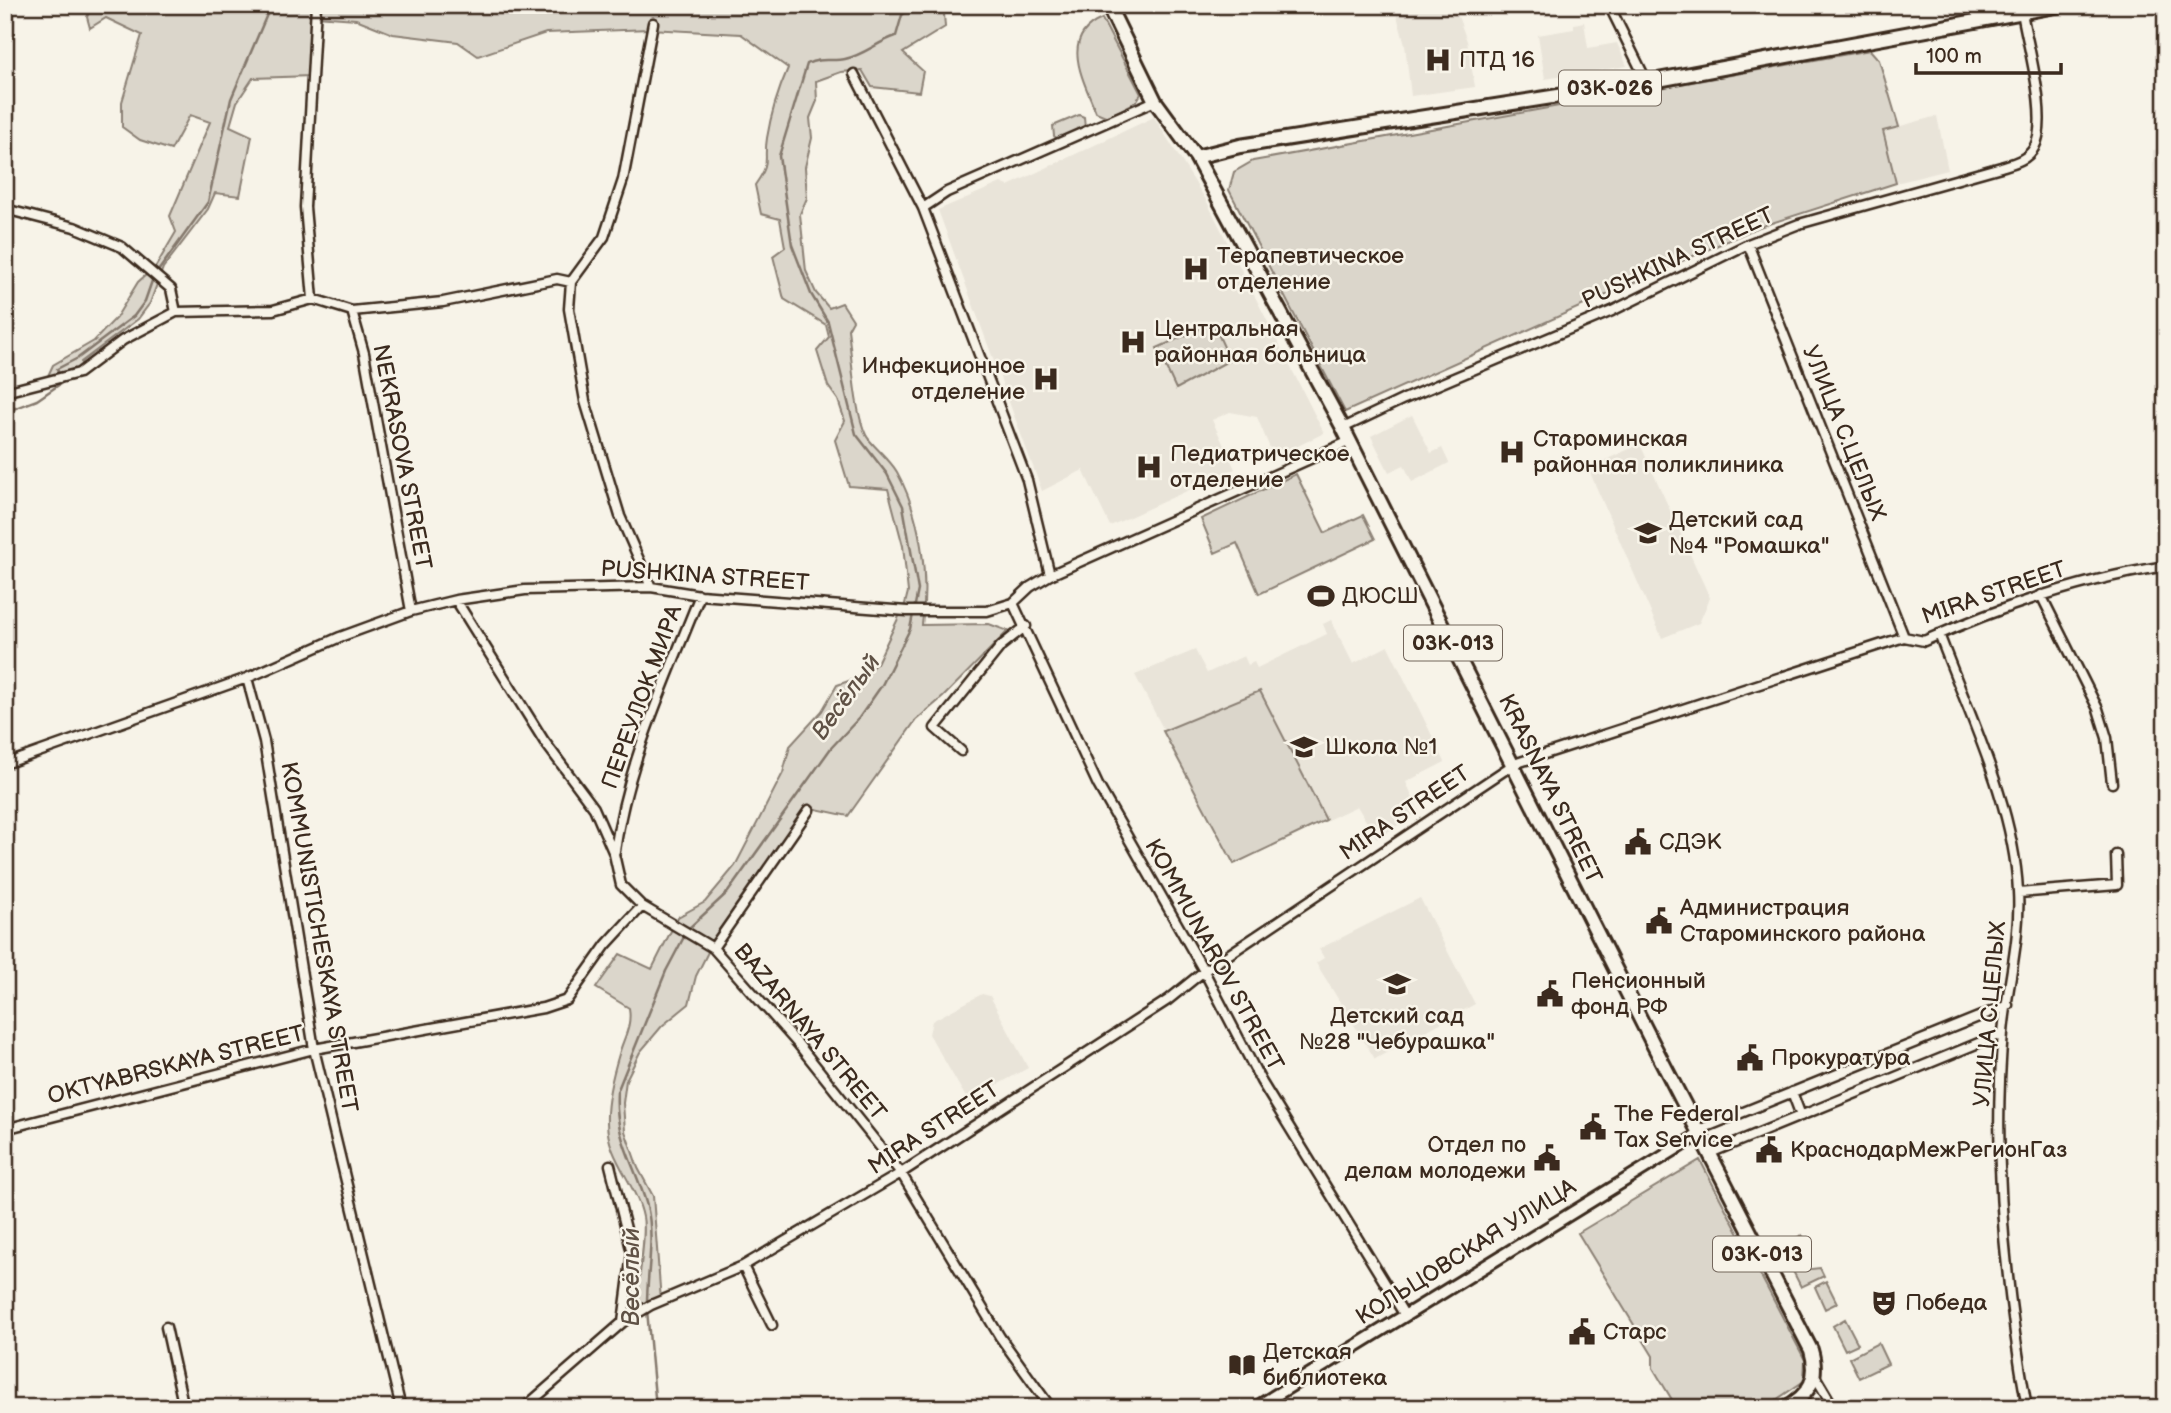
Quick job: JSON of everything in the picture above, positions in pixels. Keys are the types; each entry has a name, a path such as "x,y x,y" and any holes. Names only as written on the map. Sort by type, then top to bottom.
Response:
{"main road":[{"name":"KRASNAYA STREET","path":"1108,5 1155,101 1196,157 1350,441 1653,1044 1811,1350 1815,1376"},
{"name":"03К-026","path":"1196,157 1240,146 1647,82 2060,5"},
{"name":"КОЛЬЦОВСКАЯ УЛИЦА","path":"1255,1408 1699,1132"},
{"path":"1785,1408 1799,1401 1811,1387 1815,1376"}],"street":[{"path":"313,299 305,207 316,5"},
{"path":"1609,5 1647,82"},
{"name":"PUSHKINA STREET","path":"1343,428 1404,399 1612,311 1748,244 1799,223 2018,162 2035,146 2040,124 2022,12"},
{"path":"651,587 620,516 585,401 570,329 571,282 604,237 623,180 653,23"},
{"path":"854,74 923,208 1027,480 1050,575"},
{"path":"923,208 947,192 1155,101"},
{"path":"5,209 74,227 122,247 171,289 176,312"},
{"name":"УЛИЦА С.ЦЕЛЫХ","path":"1748,244 1905,637"},
{"path":"5,392 79,373 122,340 176,312 274,310 313,299 352,311 443,302 557,279 571,282"},
{"name":"NEKRASOVA STREET","path":"352,311 364,353 411,611"},
{"name":"PUSHKINA STREET","path":"5,764 247,678 411,611 456,600 525,590 651,587 700,596 919,612 987,611 1013,603 1030,587 1050,575 1350,441"},
{"name":"MIRA STREET","path":"524,1408 623,1322 651,1305 743,1266 901,1173 1168,1000 1204,971 1514,764 1905,637 1924,641 2041,595 2116,574 2166,566"},
{"path":"2041,595 2098,709 2108,738 2112,782"},
{"name":"ПЕРЕУЛОК МИРА","path":"614,854 620,813 638,755 700,596"},
{"name":"BAZARNAYA STREET","path":"456,600 544,741 600,819 614,854 621,885 642,906 713,948 799,1044 901,1173 1000,1337 1051,1408"},
{"name":"KOMMUNAROV STREET","path":"1013,603 1098,785 1204,971 1261,1081 1404,1314"},
{"path":"961,751 935,728 1000,646 1026,626"},
{"name":"УЛИЦА С.ЦЕЛЫХ","path":"1939,634 2006,816 2018,893 2003,1032 2000,1175 2011,1319 2027,1408"},
{"name":"KOMMUNISTICHESKAYA STREET","path":"247,678 264,741 314,1049 401,1408"},
{"path":"713,948 808,810"},
{"name":"ПЕРЕУЛОК МИРА","path":"600,819 613,820 620,813"},
{"path":"2018,893 2117,885 2116,855"},
{"name":"OKTYABRSKAYA STREET","path":"5,1129 314,1049 543,1008 567,1000 606,945 642,906"},
{"name":"КОЛЬЦОВСКАЯ УЛИЦА","path":"1699,1132 2008,1005"},
{"path":"1710,1153 2003,1032"},
{"path":"1792,1093 1801,1116"},
{"path":"610,1165 632,1252 623,1322"},
{"path":"743,1266 772,1325"},
{"path":"166,1327 184,1408"},
{"name":"KRASNAYA STREET","path":"1815,1376 1834,1408"}],"shaded area":[{"path":"92,5 972,5 952,8 944,14 945,27 903,53 923,71 919,92 872,87 862,70 841,72 816,81 817,101 810,118 812,138 805,167 807,198 800,214 806,271 816,293 829,308 842,303 853,320 848,329 856,398 862,424 868,439 897,472 912,508 923,567 922,625 989,624 1008,631 943,697 916,720 848,816 807,807 719,930 696,976 689,1004 662,1026 640,1052 626,1080 623,1103 625,1131 638,1168 653,1196 661,1301 635,1313 643,1249 643,1217 612,1147 607,1122 610,1088 630,1014 629,1008 596,988 620,954 652,969 678,917 705,902 735,866 783,773 790,746 822,711 837,685 860,677 877,663 908,592 903,546 888,489 849,486 835,440 845,421 838,400 828,386 817,351 829,337 826,325 784,299 773,256 785,247 780,219 761,214 755,185 765,166 771,120 788,68 741,34 650,29 546,33 478,56 458,42 393,34 356,19 316,16 311,76 253,78 237,102 230,126 252,136 240,196 215,193 208,209 163,268 150,303 138,319 81,362 81,367 45,382 53,365 94,341 116,318 138,282 156,266 176,232 170,216 210,122 190,115 171,150 140,140 122,127 122,102 142,35 106,18 90,28 87,17"},
{"name":"ПТД 16","path":"1394,5 1454,5 1467,41 1475,87 1411,96 1405,45"},
{"path":"1102,19 1141,94 1136,102 1108,117 1096,112 1078,61 1081,37 1089,27"},
{"path":"1584,22 1588,48 1617,43 1627,66 1545,79 1538,35 1574,29 1574,24"},
{"path":"1870,50 1879,60 1899,127 1883,131 1896,183 1756,228 1345,412 1229,190 1234,172 1253,161"},
{"path":"1079,115 1084,117 1085,128 1058,139 1054,136 1053,126"},
{"path":"1937,116 1948,170 1896,183 1883,131"},
{"name":"Центральная районная больница","path":"1154,117 1206,200 1324,433 1274,458 1257,417 1230,412 1212,420 1235,469 1110,526 1083,470 1042,491 938,210 1001,183 1008,186"},
{"path":"2166,149 2166,208 2154,217 2153,150"},
{"path":"1213,323 1230,360 1176,389 1157,348"},
{"path":"1412,415 1431,453 1442,448 1449,463 1412,482 1404,465 1389,472 1371,436"},
{"name":"Детский сад №4 \"Ромашка\"","path":"1640,444 1710,598 1699,623 1662,638 1588,468"},
{"path":"1296,474 1325,533 1363,515 1375,539 1259,594 1237,543 1215,553 1201,519"},
{"name":"Школа №1","path":"1331,620 1353,664 1388,646 1445,762 1406,782 1419,811 1377,839 1357,806 1234,864 1135,675 1195,650 1207,673 1244,656 1248,665 1254,662 1257,668 1327,634 1323,624"},
{"path":"1260,691 1326,820 1234,864 1163,731"},
{"name":"Детский сад №28 \"Чебурашка\"","path":"1420,898 1475,1004 1375,1059 1316,963 1324,958 1319,949"},
{"path":"982,994 990,996 1028,1068 968,1101 929,1034 932,1021"},
{"path":"1700,1160 1805,1360 1804,1381 1764,1408 1677,1408 1653,1368 1653,1356 1578,1233"},
{"path":"1802,1235 1807,1242 1800,1246 1797,1257 1787,1261 1780,1246"},
{"path":"1820,1268 1824,1276 1801,1287 1793,1271"},
{"path":"1826,1281 1837,1303 1825,1309 1815,1287"},
{"path":"1845,1319 1858,1344 1845,1350 1833,1326"},
{"path":"1878,1343 1888,1364 1859,1378 1849,1358"}],"waterway":[{"path":"5,412 37,400 63,382 57,369 78,358 134,316 145,301 153,278 208,202 231,99 271,5"},
{"name":"Весёлый","path":"688,929 728,892 831,748 859,718 882,685 910,629 918,590 903,506 887,474 856,434 828,322 811,294 792,245 779,156 807,64 852,57 896,36 902,15 915,5"},
{"name":"Весёлый","path":"647,1304 651,1242 649,1218 622,1137 617,1092 666,971 685,935"},
{"name":"Весёлый","path":"647,1310 656,1408"}],"place":[{"name":"ПТД 16","path":"1438,60"},
{"name":"Терапевтическое отделение","path":"1196,269"},
{"name":"Центральная районная больница","path":"1133,342"},
{"name":"Инфекционное отделение","path":"1046,379"},
{"name":"Староминская районная поликлиника","path":"1512,452"},
{"name":"Педиатрическое отделение","path":"1149,467"},
{"name":"Детский сад №4 \"Ромашка\"","path":"1648,533"},
{"name":"ДЮСШ","path":"1321,596"},
{"name":"Школа №1","path":"1304,747"},
{"name":"СДЭК","path":"1638,842"},
{"name":"Администрация Староминского района","path":"1659,921"},
{"name":"Детский сад №28 \"Чебурашка\"","path":"1397,984"},
{"name":"Пенсионный фонд РФ","path":"1550,994"},
{"name":"Прокуратура","path":"1750,1058"},
{"name":"The Federal Tax Service","path":"1593,1127"},
{"name":"КраснодарМежРегионГаз","path":"1769,1150"},
{"name":"Отдел по делам молодежи","path":"1547,1158"},
{"name":"Победа","path":"1884,1303"},
{"name":"Старс","path":"1582,1332"},
{"name":"Детская библиотека","path":"1242,1365"}]}
